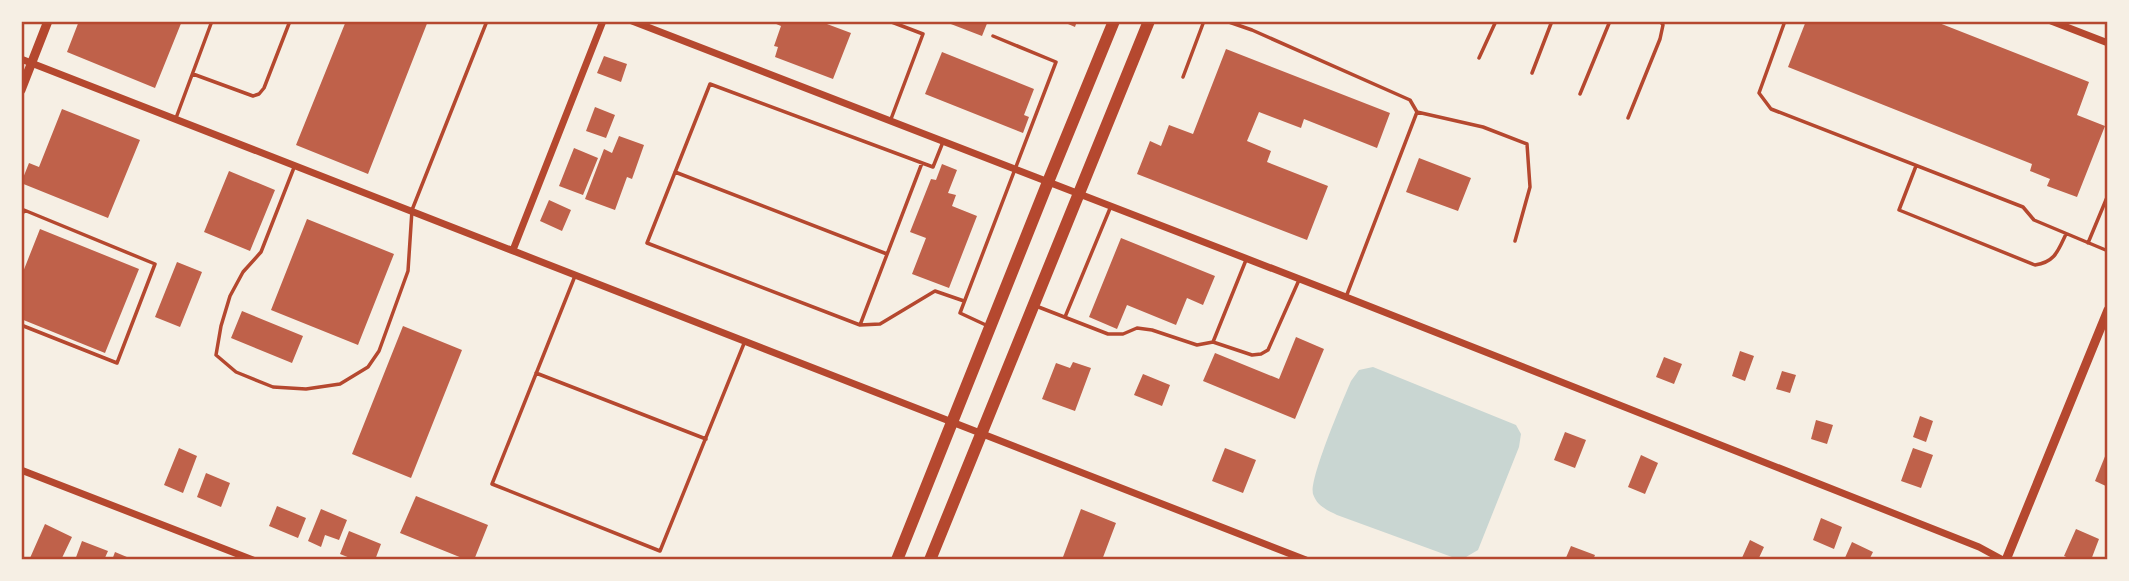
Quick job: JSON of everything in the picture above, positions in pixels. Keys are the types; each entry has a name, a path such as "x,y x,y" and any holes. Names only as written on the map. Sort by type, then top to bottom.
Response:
{"main road":[{"path":"897,560 1115,21"},
{"path":"930,560 1149,21"}],"street":[{"path":"21,90 48,21"},
{"path":"513,250 603,21"},
{"path":"632,21 1346,297 1979,547 2004,560 2108,310"},
{"path":"2051,21 2108,43"},
{"path":"21,59 1306,560"},
{"path":"21,470 253,560"}],"lane":[{"path":"176,118 212,21"},
{"path":"193,74 253,96 259,94 264,88 290,21"},
{"path":"295,164 261,252 243,272 230,296 216,355 236,372 272,387 306,389 340,384 369,368 379,351 408,271 412,210 486,21"},
{"path":"889,21 923,34 890,121"},
{"path":"1183,77 1204,21"},
{"path":"1226,21 1410,100 1418,112 1483,127 1527,144 1530,187 1516,242"},
{"path":"1479,58 1496,21"},
{"path":"1532,73 1552,21"},
{"path":"1580,94 1610,21"},
{"path":"1628,118 1660,40 1660,21"},
{"path":"1785,21 1759,93 1771,109 2023,207 2034,220 2108,251"},
{"path":"990,327 960,313 1056,62 993,36"},
{"path":"944,142 933,167 710,84 647,243 860,326 880,324 935,291 964,301"},
{"path":"1346,297 1418,112"},
{"path":"860,326 922,163"},
{"path":"1916,166 1899,210 2035,265 2054,259 2066,234"},
{"path":"675,172 887,254"},
{"path":"2088,243 2108,195"},
{"path":"1065,317 1111,206"},
{"path":"21,217 24,210 155,264 117,363 21,325"},
{"path":"1213,342 1247,259"},
{"path":"576,274 492,484 660,551 745,340"},
{"path":"1034,305 1108,334 1124,334 1137,328 1152,330 1197,345 1213,342 1252,355 1268,350 1299,279"},
{"path":"536,373 706,439"}],"shaded area":[{"path":"1373,367 1516,425 1521,434 1519,447 1478,550 1466,557 1452,557 1337,515 1317,502 1313,494 1316,473 1351,381 1359,370"}],"building":[{"path":"79,21 182,21 155,88 67,52"},
{"path":"346,21 428,21 368,174 296,145"},
{"path":"769,21 819,21 851,33 833,79 775,57 778,47 774,46 781,26"},
{"path":"943,21 988,21 982,36"},
{"path":"1061,21 1077,21 1075,27"},
{"path":"1806,21 1934,21 2089,82 2077,115 2105,126 2077,197 2047,186 2050,179 2030,171 2032,164 1788,67"},
{"path":"1226,49 1390,113 1377,148 1304,119 1301,128 1259,112 1247,141 1271,151 1267,162 1328,186 1307,240 1137,174 1150,141 1161,146 1169,125 1193,134"},
{"path":"942,52 1034,89 1024,115 1029,117 1023,133 925,94"},
{"path":"604,56 627,64 621,82 597,73"},
{"path":"595,107 615,115 606,138 586,131"},
{"path":"62,109 140,140 108,218 21,183 29,163 39,167"},
{"path":"619,136 644,145 632,179 627,177 615,210 585,199 604,149 612,153"},
{"path":"574,148 598,158 583,195 559,186"},
{"path":"1419,158 1471,178 1458,211 1406,192"},
{"path":"942,164 957,170 948,193 956,195 952,206 977,216 949,288 912,274 926,238 910,232 931,179 936,180"},
{"path":"229,171 275,190 250,251 204,232"},
{"path":"549,200 571,210 562,231 540,221"},
{"path":"307,219 394,254 358,345 271,310"},
{"path":"40,229 139,269 105,353 21,319 21,277"},
{"path":"1121,238 1215,276 1203,305 1187,298 1176,325 1127,305 1117,329 1089,317"},
{"path":"177,262 202,272 180,327 155,317"},
{"path":"242,311 303,336 292,363 231,338"},
{"path":"403,326 462,350 411,478 352,454"},
{"path":"1296,337 1324,349 1295,419 1203,381 1215,353 1279,379"},
{"path":"1740,351 1754,356 1745,381 1732,376"},
{"path":"1664,357 1682,364 1674,384 1656,377"},
{"path":"1073,362 1091,368 1075,411 1042,399 1056,363 1070,368"},
{"path":"1782,371 1796,375 1790,393 1776,389"},
{"path":"1143,374 1170,385 1162,406 1134,395"},
{"path":"1920,416 1933,421 1926,442 1913,437"},
{"path":"1816,420 1833,425 1827,444 1811,439"},
{"path":"1565,432 1586,440 1575,468 1554,460"},
{"path":"179,448 197,456 183,493 164,485"},
{"path":"1225,448 1256,460 1243,493 1212,481"},
{"path":"1913,448 1933,455 1921,488 1901,481"},
{"path":"2108,449 2108,487 2095,481"},
{"path":"1641,455 1658,463 1645,494 1628,487"},
{"path":"206,473 230,483 221,507 197,497"},
{"path":"416,496 488,525 474,560 467,560 400,533"},
{"path":"277,506 306,518 298,538 269,526"},
{"path":"321,509 347,520 339,540 325,535 321,547 308,541"},
{"path":"1081,509 1116,523 1102,560 1070,560 1063,557"},
{"path":"1821,518 1842,527 1834,549 1813,540"},
{"path":"45,524 72,537 61,560 30,558"},
{"path":"2076,529 2099,539 2091,560 2073,560 2064,556"},
{"path":"349,531 381,544 375,560 355,560 340,554"},
{"path":"1750,540 1764,547 1758,560 1741,560"},
{"path":"82,541 108,551 104,560 75,560"},
{"path":"1852,542 1873,552 1869,560 1844,560"},
{"path":"1571,546 1595,555 1593,560 1565,560"},
{"path":"115,552 134,560 112,560"}]}
